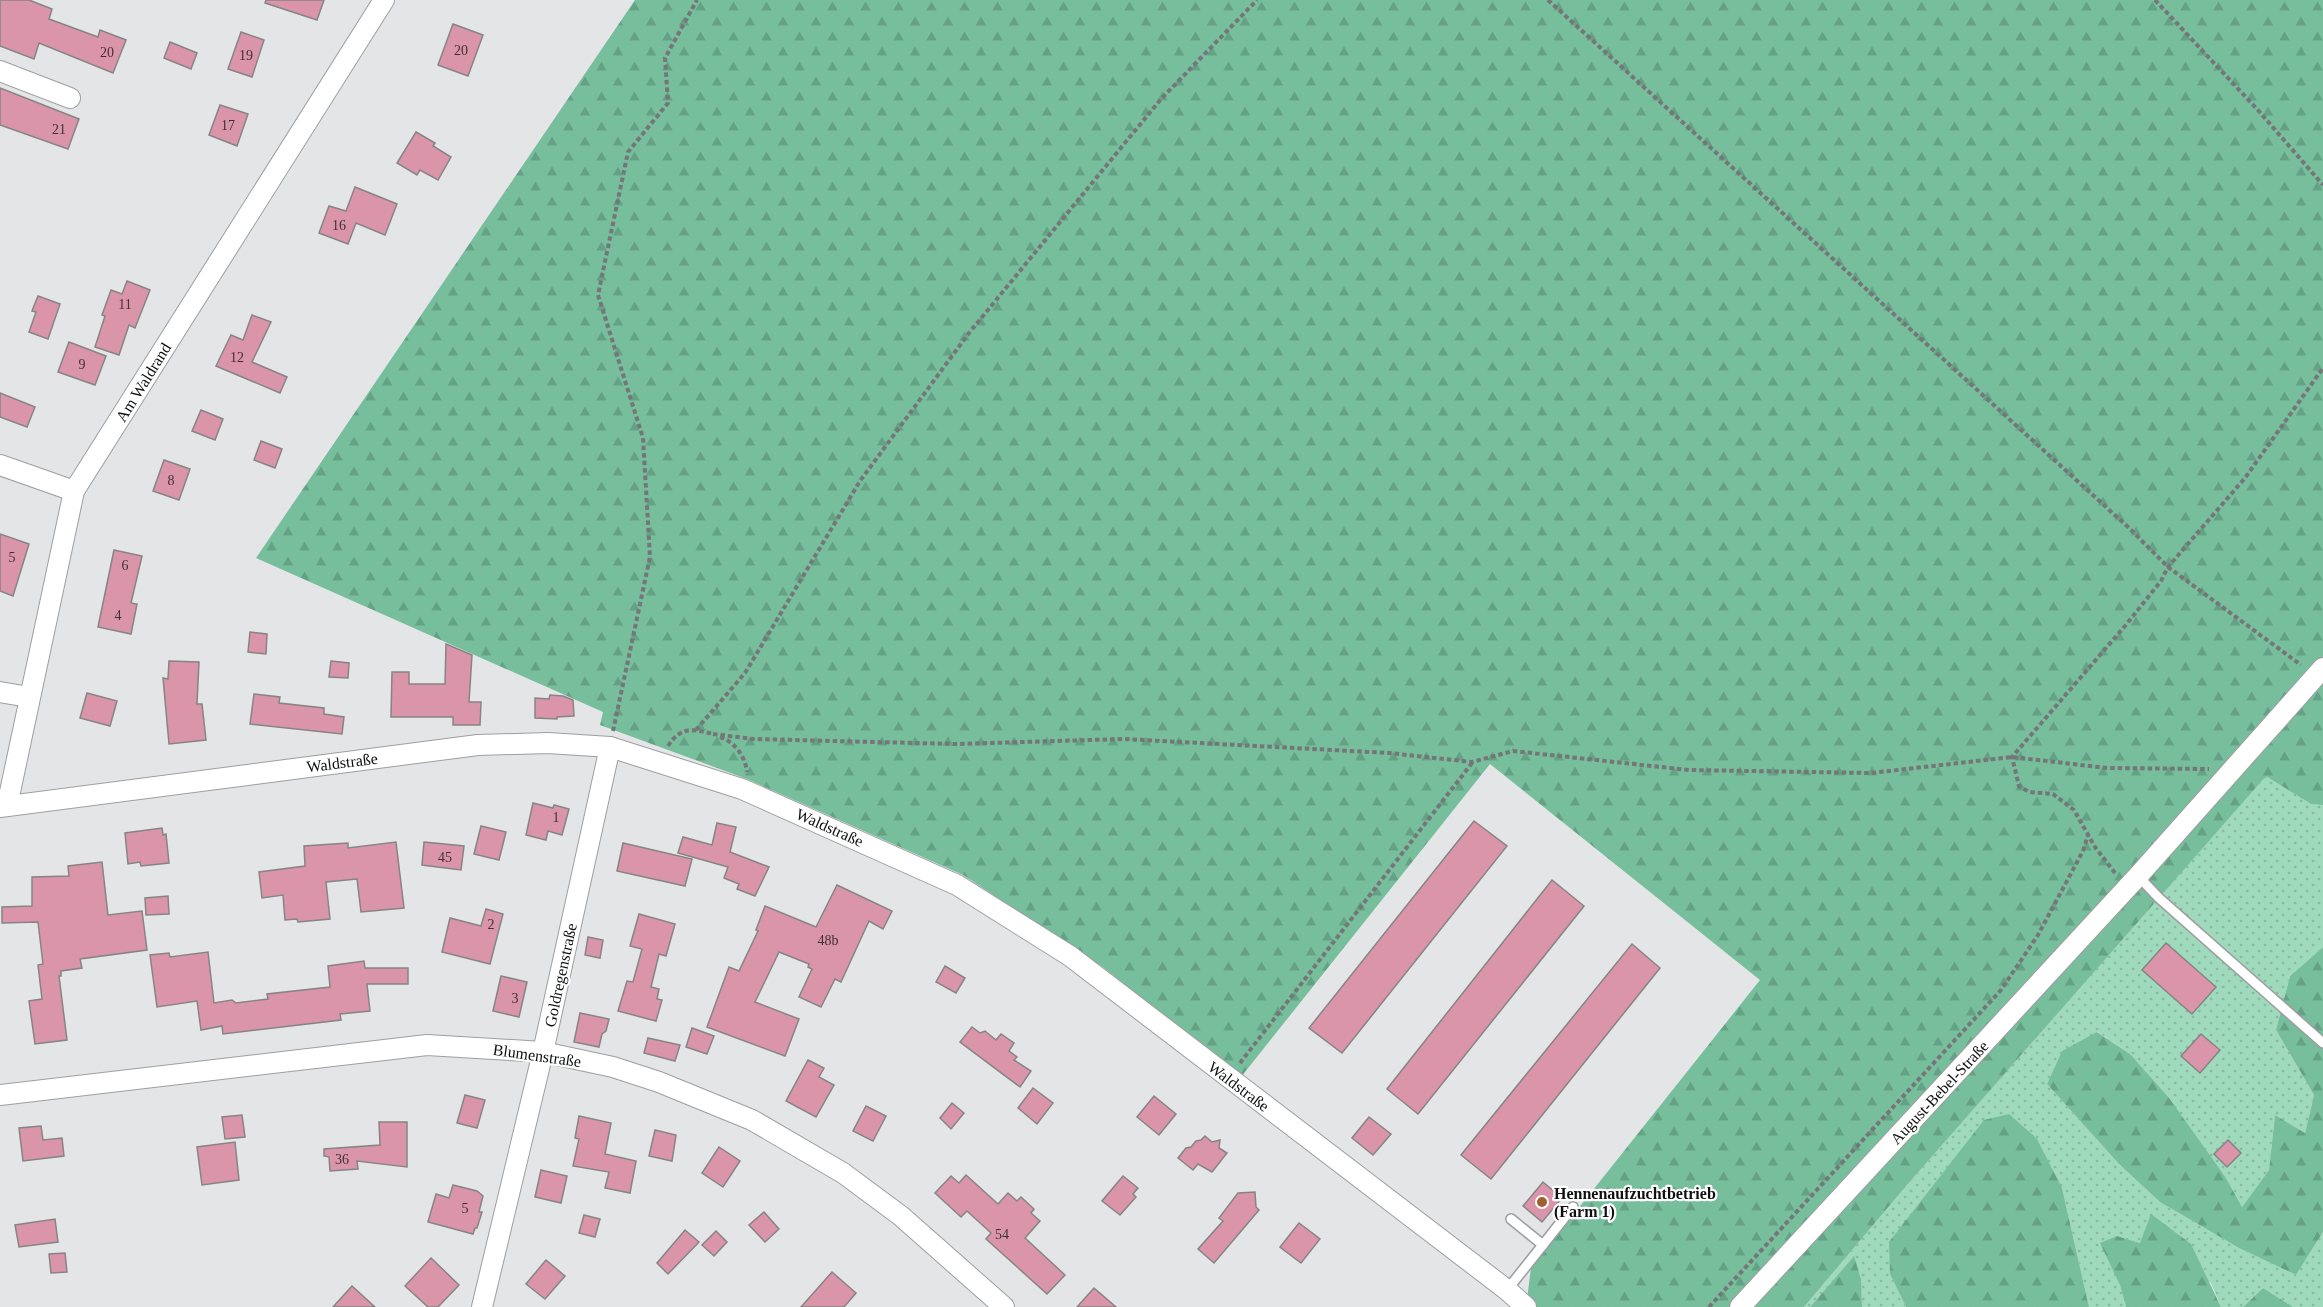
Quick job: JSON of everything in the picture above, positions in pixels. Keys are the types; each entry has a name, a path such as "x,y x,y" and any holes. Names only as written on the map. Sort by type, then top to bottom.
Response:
{"street":[{"name":"Am Waldrand","path":"3,806 74,491 384,0"},
{"path":"0,70 70,98"},
{"path":"0,465 74,491"},
{"name":"August-Bebel-Straße","path":"1740,1307 2132,882 2319,672"},
{"path":"0,692 29,697"},
{"name":"Waldstraße","path":"3,806 478,745 548,743 610,747 742,789 957,885 1070,956 1507,1290 1526,1307"},
{"name":"Goldregenstraße","path":"482,1307 543,1052 610,747"},
{"name":"Blumenstraße","path":"0,1095 427,1045 543,1052 614,1067 659,1082 752,1120 843,1173 901,1216 1004,1307"}],"lane":[{"path":"2132,882 2159,898 2323,1044"},
{"path":"1507,1290 1573,1207"},
{"path":"1511,1219 1543,1245"}],"path":[{"path":"610,747 650,557 643,438 598,295 628,152 668,103 666,58 697,0"},
{"path":"696,730 745,673 860,481 969,333 1161,99 1257,0"},
{"path":"1548,0 2128,527 2168,567 2319,672"},
{"path":"2155,0 2257,109 2323,185"},
{"path":"2012,757 2125,626 2161,581 2168,567 2244,478 2323,368"},
{"path":"666,764 668,747 675,735 696,730 753,739 956,744 1124,739 1389,753 1472,762 1513,751 1689,770 1871,773 2012,757 2107,768 2234,769"},
{"path":"713,734 730,740 740,752 746,765 747,779 742,789"},
{"path":"2012,757 2019,786 2029,792 2053,794 2074,810 2095,847 2132,882"},
{"path":"1228,1078 1472,762"},
{"path":"1708,1307 2001,990 2038,935 2083,851 2088,834"}],"green space":[{"path":"635,0 2323,0 2323,805 2311,804 2266,776 1907,1185 1804,1307 1526,1307 1531,1268 1760,980 1490,764 1241,1077 1104,968 963,875 747,779 600,725 603,712 256,558"},
{"path":"2266,775 2311,804 2323,805 2323,947 2290,976 2276,1030 2314,1095 2305,1133 2275,1115 2269,1170 2242,1207 2226,1178 2130,1054 2098,1032 2062,1051 2047,1084 2119,1164 2160,1202 2239,1248 2296,1275 2323,1232 2323,1307 2293,1307 2263,1288 2243,1307 2221,1307 2211,1283 2140,1243 2117,1236 2120,1285 2126,1307 2089,1307 2062,1188 1890,1274 1906,1307 1862,1307 1861,1279 1853,1257 1810,1307 1804,1307 1907,1185"},
{"path":"2323,947 2323,1232 2296,1275 2239,1248 2160,1202 2119,1164 2047,1084 2062,1051 2097,1032 2130,1054 2169,1098 2226,1178 2242,1207 2269,1170 2275,1115 2305,1133 2314,1095 2276,1030 2290,976"},
{"path":"2009,1114 2037,1139 2062,1188 2089,1307 1906,1307 1890,1274 1889,1242 1984,1120"},
{"path":"2151,1214 2191,1244 2221,1307 2126,1307 2120,1285 2100,1243 2117,1236 2140,1243"},
{"path":"1854,1256 1861,1279 1862,1307 1810,1307"},
{"path":"2263,1288 2293,1307 2243,1307"}],"building":[{"path":"0,0 29,0 52,9 49,19 98,37 100,30 126,40 113,73 39,43 34,59 0,46"},
{"path":"266,0 324,0 317,20 265,3"},
{"path":"453,24 483,35 468,76 438,65"},
{"path":"241,32 264,40 252,77 228,69"},
{"path":"170,42 197,53 191,69 164,58"},
{"path":"0,88 79,119 68,149 0,125"},
{"path":"220,105 248,114 237,146 209,135"},
{"path":"416,132 435,143 433,146 451,157 438,180 420,170 417,175 397,163"},
{"path":"355,187 397,204 385,235 356,223 348,244 319,233 329,206 346,211"},
{"path":"127,281 150,290 135,328 129,325 119,355 95,347 105,316 102,315 111,290 122,294"},
{"path":"38,296 60,304 48,339 29,332 36,312 32,311"},
{"path":"252,315 271,322 252,362 287,377 280,393 216,366 231,335 243,340"},
{"path":"69,342 106,356 95,385 58,372"},
{"path":"0,393 35,407 27,427 0,417"},
{"path":"201,410 223,419 215,440 192,431"},
{"path":"261,441 282,449 275,468 254,460"},
{"path":"164,460 190,469 179,500 153,491"},
{"path":"0,534 29,544 13,596 0,591"},
{"path":"114,550 142,556 131,603 137,604 131,634 98,627"},
{"path":"250,632 267,634 266,654 248,652"},
{"path":"446,644 472,655 469,702 481,702 480,725 453,725 453,717 391,717 392,672 409,672 409,684 445,684"},
{"path":"169,661 199,662 197,704 202,704 206,740 169,744 163,678 168,679"},
{"path":"331,661 349,663 348,678 329,677"},
{"path":"87,693 117,701 110,726 80,718"},
{"path":"254,694 280,697 279,703 324,708 324,714 344,717 342,734 250,724"},
{"path":"550,695 573,700 574,716 557,717 557,719 535,718 535,698 549,699"},
{"path":"533,803 569,809 562,835 548,831 546,840 526,835"},
{"path":"1474,821 1507,846 1342,1053 1309,1028"},
{"path":"717,823 736,827 730,852 769,867 755,896 737,889 739,884 724,878 728,867 678,853 683,837 712,845"},
{"path":"481,826 506,832 499,860 474,854"},
{"path":"162,828 163,835 166,834 169,863 141,866 140,862 128,864 125,833"},
{"path":"396,842 404,908 361,912 357,879 326,882 330,919 298,922 297,919 285,920 283,895 262,898 259,872 305,866 304,846 348,843 348,848"},
{"path":"424,842 464,846 461,870 422,865"},
{"path":"623,843 692,859 685,886 617,871"},
{"path":"102,862 108,915 142,911 147,950 80,959 82,968 61,971 61,976 59,976 67,1040 35,1044 29,1001 42,999 38,965 43,964 38,922 2,923 2,907 32,906 32,877 69,876 68,866"},
{"path":"1552,880 1584,906 1418,1114 1387,1089"},
{"path":"837,885 892,911 883,929 869,921 841,982 835,979 821,1007 799,997 812,969 808,967 809,964 779,952 755,1002 799,1019 785,1056 707,1027 729,967 739,971 758,931 756,930 765,906 816,927"},
{"path":"168,896 169,914 146,915 145,898"},
{"path":"486,909 503,914 490,964 442,952 450,918 481,926"},
{"path":"639,914 675,924 666,956 659,954 651,987 659,989 657,999 662,1000 656,1021 618,1011 627,981 633,982 642,949 630,946"},
{"path":"588,937 603,940 600,958 585,955"},
{"path":"2166,943 2216,987 2192,1014 2142,970"},
{"path":"1632,944 1660,968 1491,1179 1461,1155"},
{"path":"208,952 214,1003 268,999 267,994 330,987 328,966 364,961 365,968 408,968 408,984 367,984 370,1011 340,1014 341,1020 223,1034 222,1026 201,1030 197,1001 157,1007 150,955 169,953 170,957"},
{"path":"945,966 965,978 956,993 936,982"},
{"path":"501,976 527,982 519,1017 493,1011"},
{"path":"580,1013 609,1019 599,1047 574,1042"},
{"path":"972,1027 980,1033 985,1031 996,1040 1001,1034 1014,1043 1009,1051 1017,1057 1014,1060 1031,1071 1020,1087 960,1042"},
{"path":"692,1028 714,1036 707,1054 686,1047"},
{"path":"2201,1034 2220,1050 2200,1073 2181,1056"},
{"path":"648,1038 680,1045 675,1061 644,1053"},
{"path":"808,1060 824,1068 819,1077 834,1085 816,1117 786,1101"},
{"path":"1033,1088 1053,1103 1037,1124 1018,1108"},
{"path":"465,1095 485,1100 477,1128 457,1123"},
{"path":"1154,1096 1176,1114 1159,1135 1137,1117"},
{"path":"952,1103 964,1113 951,1129 940,1118"},
{"path":"866,1106 886,1116 873,1141 853,1131"},
{"path":"242,1115 245,1137 225,1139 222,1117"},
{"path":"579,1116 611,1123 605,1154 636,1161 630,1193 605,1188 609,1172 573,1166 579,1139 575,1138"},
{"path":"1369,1117 1391,1134 1373,1155 1352,1138"},
{"path":"379,1122 407,1122 407,1167 357,1161 358,1169 330,1171 329,1157 324,1156 324,1149 380,1145"},
{"path":"41,1126 43,1140 62,1138 64,1156 23,1161 19,1128"},
{"path":"655,1130 676,1135 672,1161 649,1156"},
{"path":"1205,1136 1212,1142 1220,1140 1219,1148 1227,1153 1212,1172 1198,1164 1193,1170 1178,1158 1186,1148 1191,1147"},
{"path":"2228,1140 2241,1153 2227,1167 2214,1154"},
{"path":"235,1142 239,1180 202,1185 197,1147"},
{"path":"719,1147 740,1161 723,1187 702,1173"},
{"path":"541,1170 567,1176 561,1203 535,1197"},
{"path":"966,1175 998,1204 1008,1193 1017,1201 1021,1197 1034,1209 1031,1213 1040,1221 1025,1238 1065,1275 1047,1294 986,1239 991,1233 967,1211 961,1217 935,1193 951,1176 959,1183"},
{"path":"1123,1176 1138,1188 1133,1194 1136,1197 1120,1215 1102,1201"},
{"name":"Hennenaufzuchtbetrieb (Farm 1)","path":"1543,1182 1562,1198 1542,1222 1523,1206"},
{"path":"453,1185 477,1191 483,1196 479,1212 482,1212 473,1234 428,1222 436,1194 449,1198"},
{"path":"1255,1192 1256,1207 1259,1210 1214,1263 1198,1249 1223,1221 1219,1218 1238,1193"},
{"path":"764,1212 779,1229 765,1242 749,1225"},
{"path":"584,1215 600,1219 595,1237 579,1233"},
{"path":"55,1219 58,1242 19,1247 15,1225"},
{"path":"1299,1223 1320,1239 1301,1263 1280,1247"},
{"path":"685,1230 699,1242 668,1274 657,1263"},
{"path":"716,1231 727,1242 714,1256 702,1245"},
{"path":"65,1253 67,1272 51,1273 49,1254"},
{"path":"431,1258 459,1285 438,1307 428,1307 405,1286"},
{"path":"546,1260 565,1276 545,1299 526,1284"},
{"path":"832,1272 856,1293 844,1307 801,1307"},
{"path":"352,1286 375,1307 333,1307"},
{"path":"1094,1288 1116,1307 1077,1307"}],"place":[{"name":"Hennenaufzuchtbetrieb (Farm 1)","path":"1542,1202"}]}
